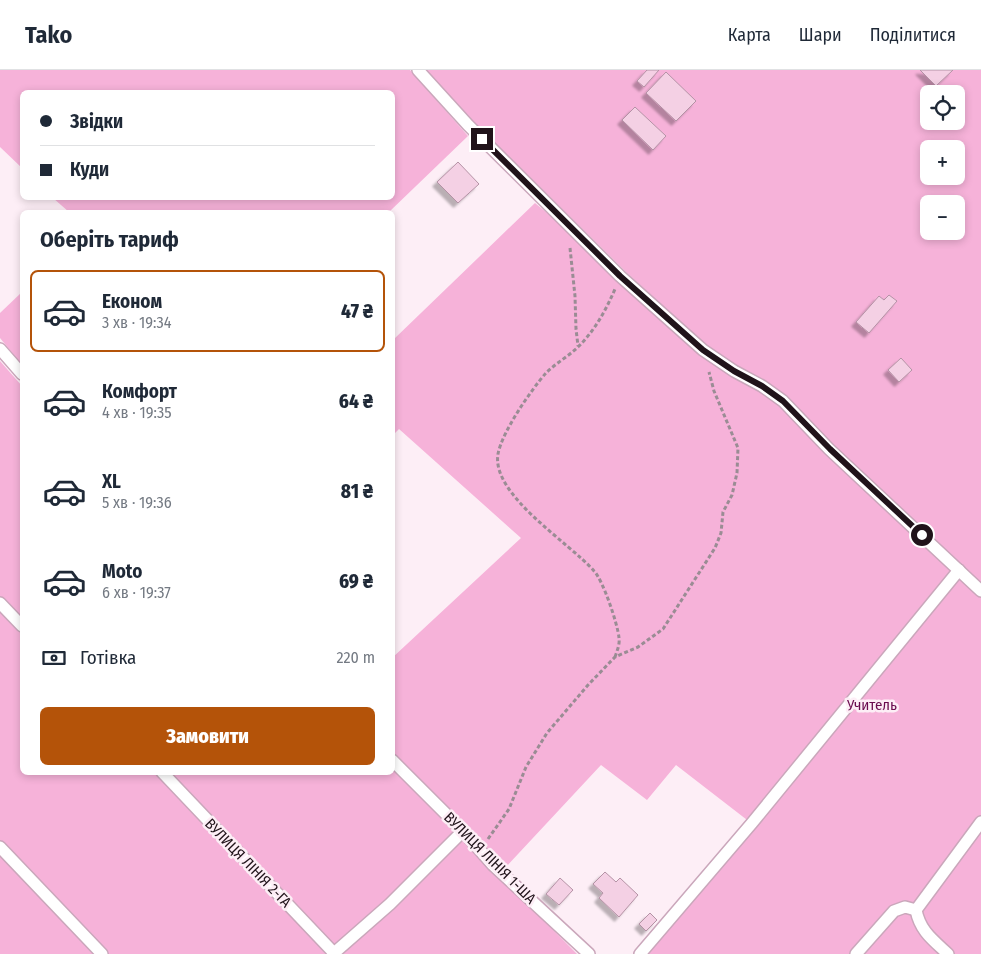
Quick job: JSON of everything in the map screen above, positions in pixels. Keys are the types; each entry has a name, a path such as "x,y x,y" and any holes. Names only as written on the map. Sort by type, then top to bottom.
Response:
{"lane":[{"path":"418,70 468,125 620,276 703,350 783,401 830,449 981,591"},
{"path":"0,349 20,372"},
{"path":"640,954 752,823 959,570"},
{"path":"0,603 20,624"},
{"name":"ВУЛИЦЯ ЛІНІЯ 1-ША","path":"395,763 463,830 493,865 589,954"},
{"name":"ВУЛИЦЯ ЛІНІЯ 2-ГА","path":"165,775 334,954"},
{"path":"948,954 918,922 916,910 981,822"},
{"path":"334,954 390,904 463,830"},
{"path":"0,847 102,954"},
{"path":"856,954 894,911 905,906 916,910"}],"path":[{"path":"567,222 578,347"},
{"path":"615,657 620,640 616,620 595,572 519,501 499,475 498,456 502,440 516,414 546,373 578,347 598,324 609,304 620,276"},
{"path":"480,850 509,809 526,767 547,733 615,657 638,646 663,629 715,548 721,533 724,512 732,495 737,473 738,448 714,391 703,350"}],"green space":[{"path":"0,70 410,70 468,136 391,210 67,210 55,200 395,200 395,90 20,90 20,166 0,147"},
{"name":"Учитель","path":"426,70 981,70 981,954 645,954 751,823 676,765 647,800 601,765 505,868 395,755 395,655 521,538 399,429 395,433 395,338 535,203 563,226 621,284 700,354 780,404 888,511 892,505 786,397 764,381 737,367 707,346 626,272 475,123"},
{"path":"20,294 20,363 0,338 0,313"},
{"path":"0,361 20,384 20,775 395,775 395,770 577,954 0,954"}],"building":[{"path":"647,70 659,70 644,87 637,81"},
{"path":"920,70 953,70 937,85"},
{"path":"666,72 696,101 676,121 646,93"},
{"path":"635,107 666,136 653,150 622,120"},
{"path":"458,162 479,184 458,203 437,182"},
{"path":"889,295 897,301 869,333 856,322 879,296 884,300"},
{"path":"901,358 912,370 899,382 888,370"},
{"path":"605,872 616,882 620,878 638,895 619,917 599,898 603,893 593,884"},
{"path":"560,878 573,890 559,905 546,894"},
{"path":"650,913 657,920 646,931 639,924"}],"route":[{"path":"482,139 620,276 703,350 783,401 830,449 922,535"}]}
